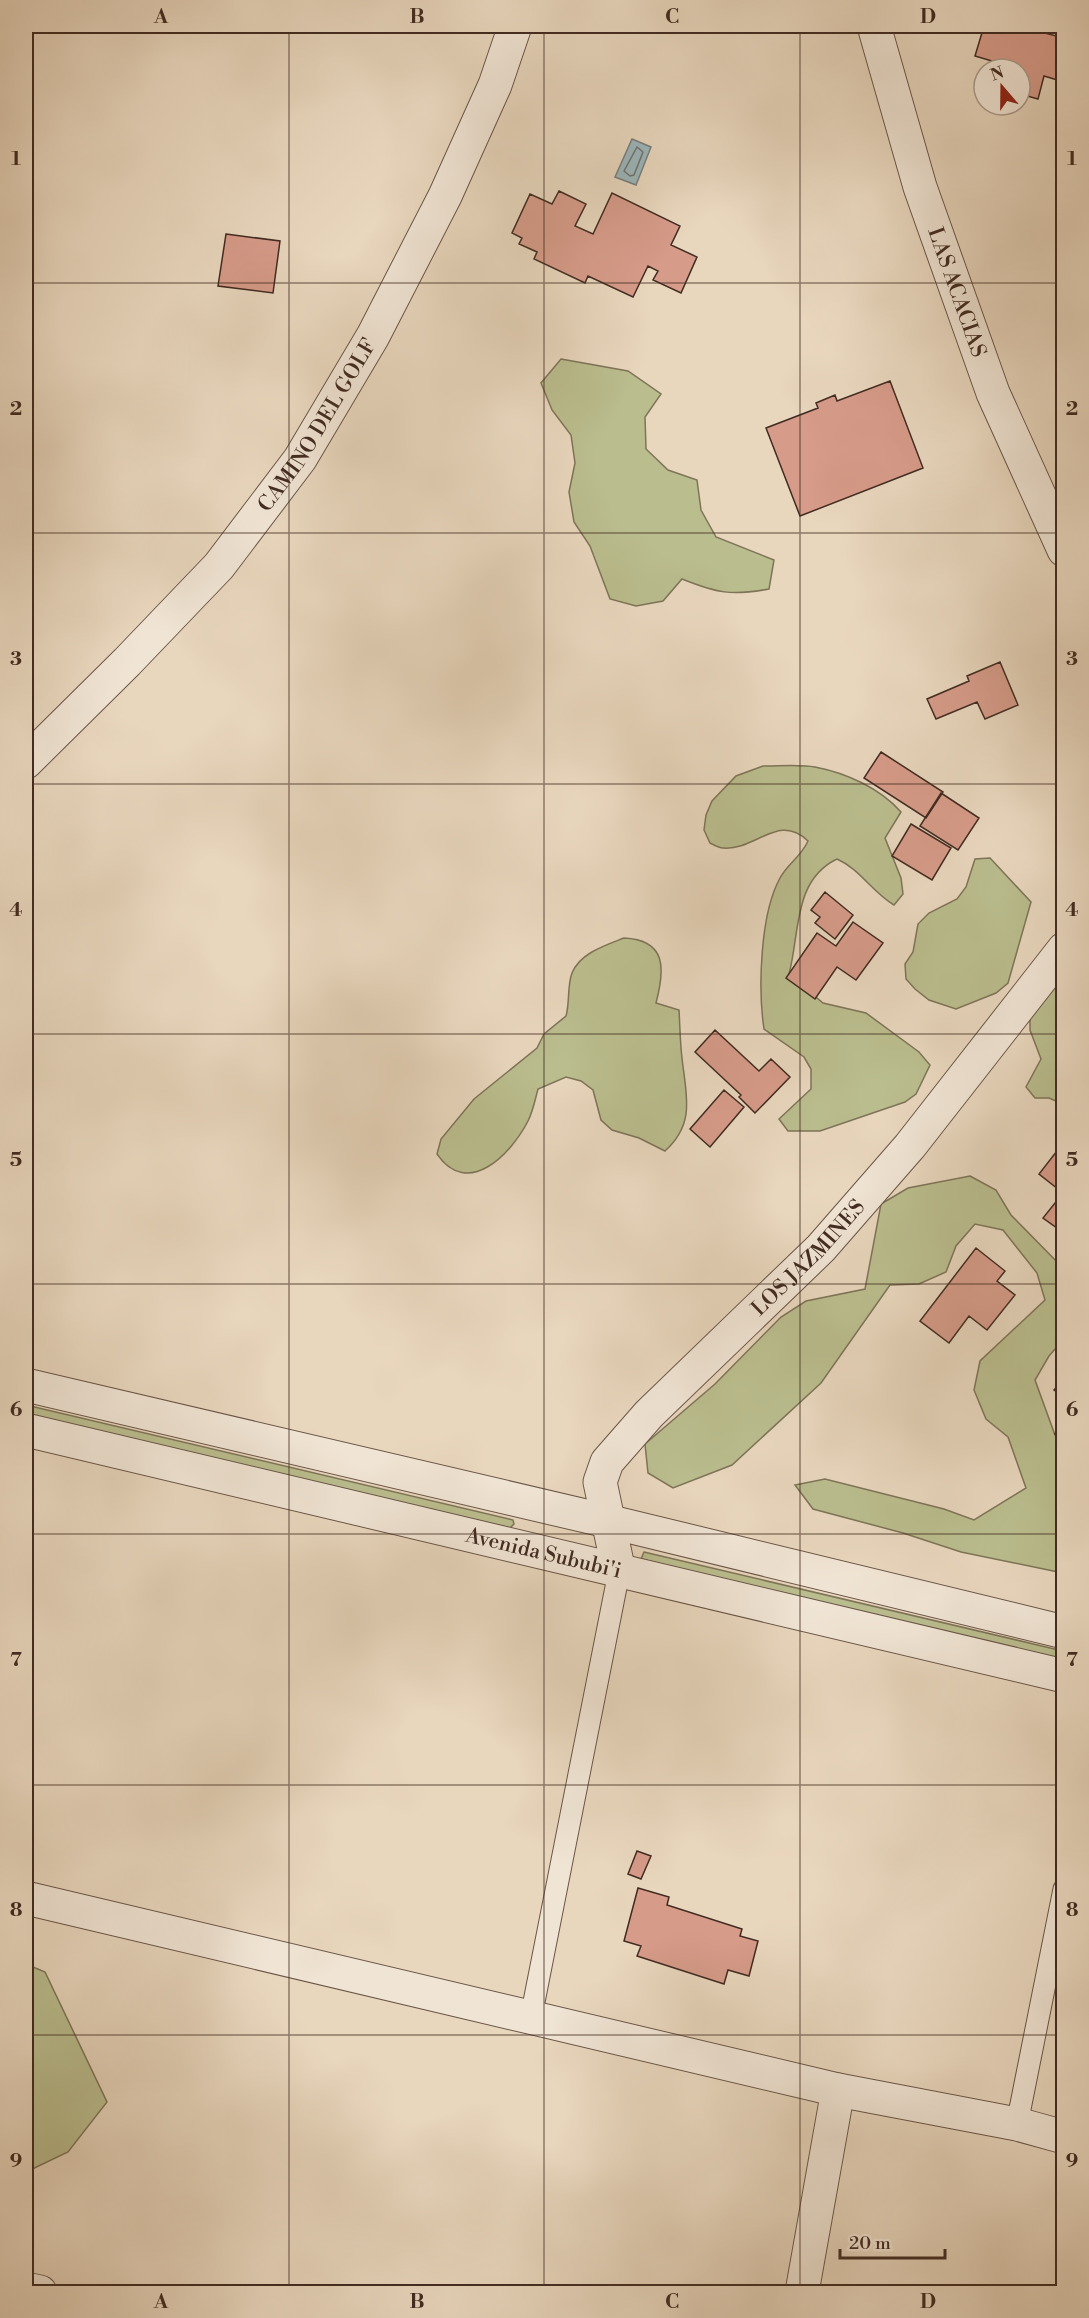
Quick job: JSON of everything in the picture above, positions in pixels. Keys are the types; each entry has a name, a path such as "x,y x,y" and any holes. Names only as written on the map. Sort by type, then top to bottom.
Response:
{"street":[{"name":"CAMINO DEL GOLF","path":"29,751 219,566 300,459 373,336 445,196 495,85 515,26"},
{"name":"LAS ACACIAS","path":"874,26 920,187 989,382 1064,550"},
{"name":"LOS JAZMINES","path":"619,1572 600,1482 607,1462 621,1444 821,1248 910,1146 1064,949"},
{"path":"26,1385 607,1521 1064,1632"},
{"name":"Avenida Sububi'i","path":"26,1430 1064,1676"},
{"path":"26,1898 838,2090 1017,2124 1064,2137"},
{"path":"802,2292 838,2090"},
{"path":"26,2289 40,2292"}],"lane":[{"path":"531,2017 619,1572"},
{"path":"1017,2124 1064,1889"}],"green space":[{"path":"561,359 628,371 661,394 645,417 646,449 668,470 697,480 701,510 716,537 774,560 769,589 724,592 682,579 663,601 636,606 610,599 590,546 574,522 569,492 575,463 571,435 552,410 541,383"},
{"path":"763,766 809,766 839,773 873,789 893,803 901,812 885,838 901,878 903,894 894,905 845,863 837,859 823,868 812,880 805,894 789,974 823,1003 866,1013 919,1052 930,1065 916,1094 905,1102 820,1131 788,1131 779,1119 811,1089 811,1069 804,1057 764,1029 761,994 762,952 773,893 783,873 808,841 797,833 787,830 777,831 735,847 721,848 710,843 704,830 706,815 712,801 736,776"},
{"path":"990,858 1031,902 1008,983 996,993 956,1009 929,1000 915,989 906,979 905,964 913,952 918,924 929,913 957,899 966,887 975,859"},
{"path":"624,938 638,940 655,950 660,959 661,968 656,1003 679,1010 687,1108 681,1130 675,1140 665,1151 639,1138 612,1130 601,1120 593,1090 581,1081 566,1077 538,1089 528,1121 500,1158 488,1167 475,1172 462,1172 449,1167 437,1154 441,1139 474,1099 537,1048 544,1034 566,1016 570,978 581,960 594,951"},
{"path":"1063,985 1063,1104 1049,1098 1035,1098 1026,1087 1041,1059 1030,1030 1030,1014 1050,990"},
{"path":"970,1176 996,1190 1011,1215 1063,1268 1063,1340 1049,1356 1035,1380 1055,1435 1063,1443 1063,1504 1059,1510 1063,1520 1063,1573 961,1552 903,1533 813,1509 795,1485 825,1479 944,1509 974,1520 1026,1488 1008,1437 986,1419 974,1390 980,1361 1045,1300 1037,1273 1003,1230 975,1224 956,1246 946,1272 919,1284 890,1285 821,1383 732,1465 673,1488 648,1473 645,1444 715,1384 781,1317 806,1301 865,1289 881,1204 908,1188"},
{"path":"26,1405 513,1520 514,1524 510,1528 26,1414"},
{"path":"644,1552 1063,1651 1063,1661 641,1559"},
{"path":"26,1964 45,1972 107,2102 68,2152 26,2172"}],"water":[{"path":"632,139 651,147 636,185 615,177"}],"building":[{"path":"984,26 1043,26 1041,32 1064,38 1064,82 1044,76 1038,99 1032,97 1032,57 975,56"},
{"path":"559,191 586,204 575,226 593,234 612,193 680,226 671,245 697,257 681,293 653,280 658,271 648,266 633,297 588,276 585,283 534,259 537,252 519,244 522,238 512,233 530,194 552,204"},
{"path":"226,234 280,241 273,293 218,286"},
{"path":"890,381 923,468 800,516 766,428 818,408 816,403 835,395 837,401"},
{"path":"1000,662 1018,705 985,719 977,702 936,719 927,699 969,681 967,676"},
{"path":"881,752 943,792 926,818 864,778"},
{"path":"941,793 979,818 958,850 920,826"},
{"path":"911,824 951,848 932,880 892,856"},
{"path":"825,892 853,915 835,939 815,923 820,917 811,910"},
{"path":"853,922 883,943 856,980 837,967 815,999 786,978 817,933 836,946"},
{"path":"715,1030 759,1071 771,1059 790,1077 755,1113 739,1097 741,1095 695,1052"},
{"path":"724,1090 744,1107 710,1147 690,1129"},
{"path":"1064,1142 1064,1233 1043,1218 1063,1193 1039,1174"},
{"path":"976,1248 1005,1271 997,1281 1015,1295 987,1330 969,1316 949,1343 920,1321"},
{"path":"1064,1379 1064,1398 1054,1390"},
{"path":"1064,1418 1064,1438 1055,1434"},
{"path":"637,1851 651,1856 641,1879 628,1874"},
{"path":"638,1888 669,1897 667,1905 742,1929 740,1936 758,1941 749,1976 728,1970 724,1984 637,1956 641,1946 624,1941"}]}
